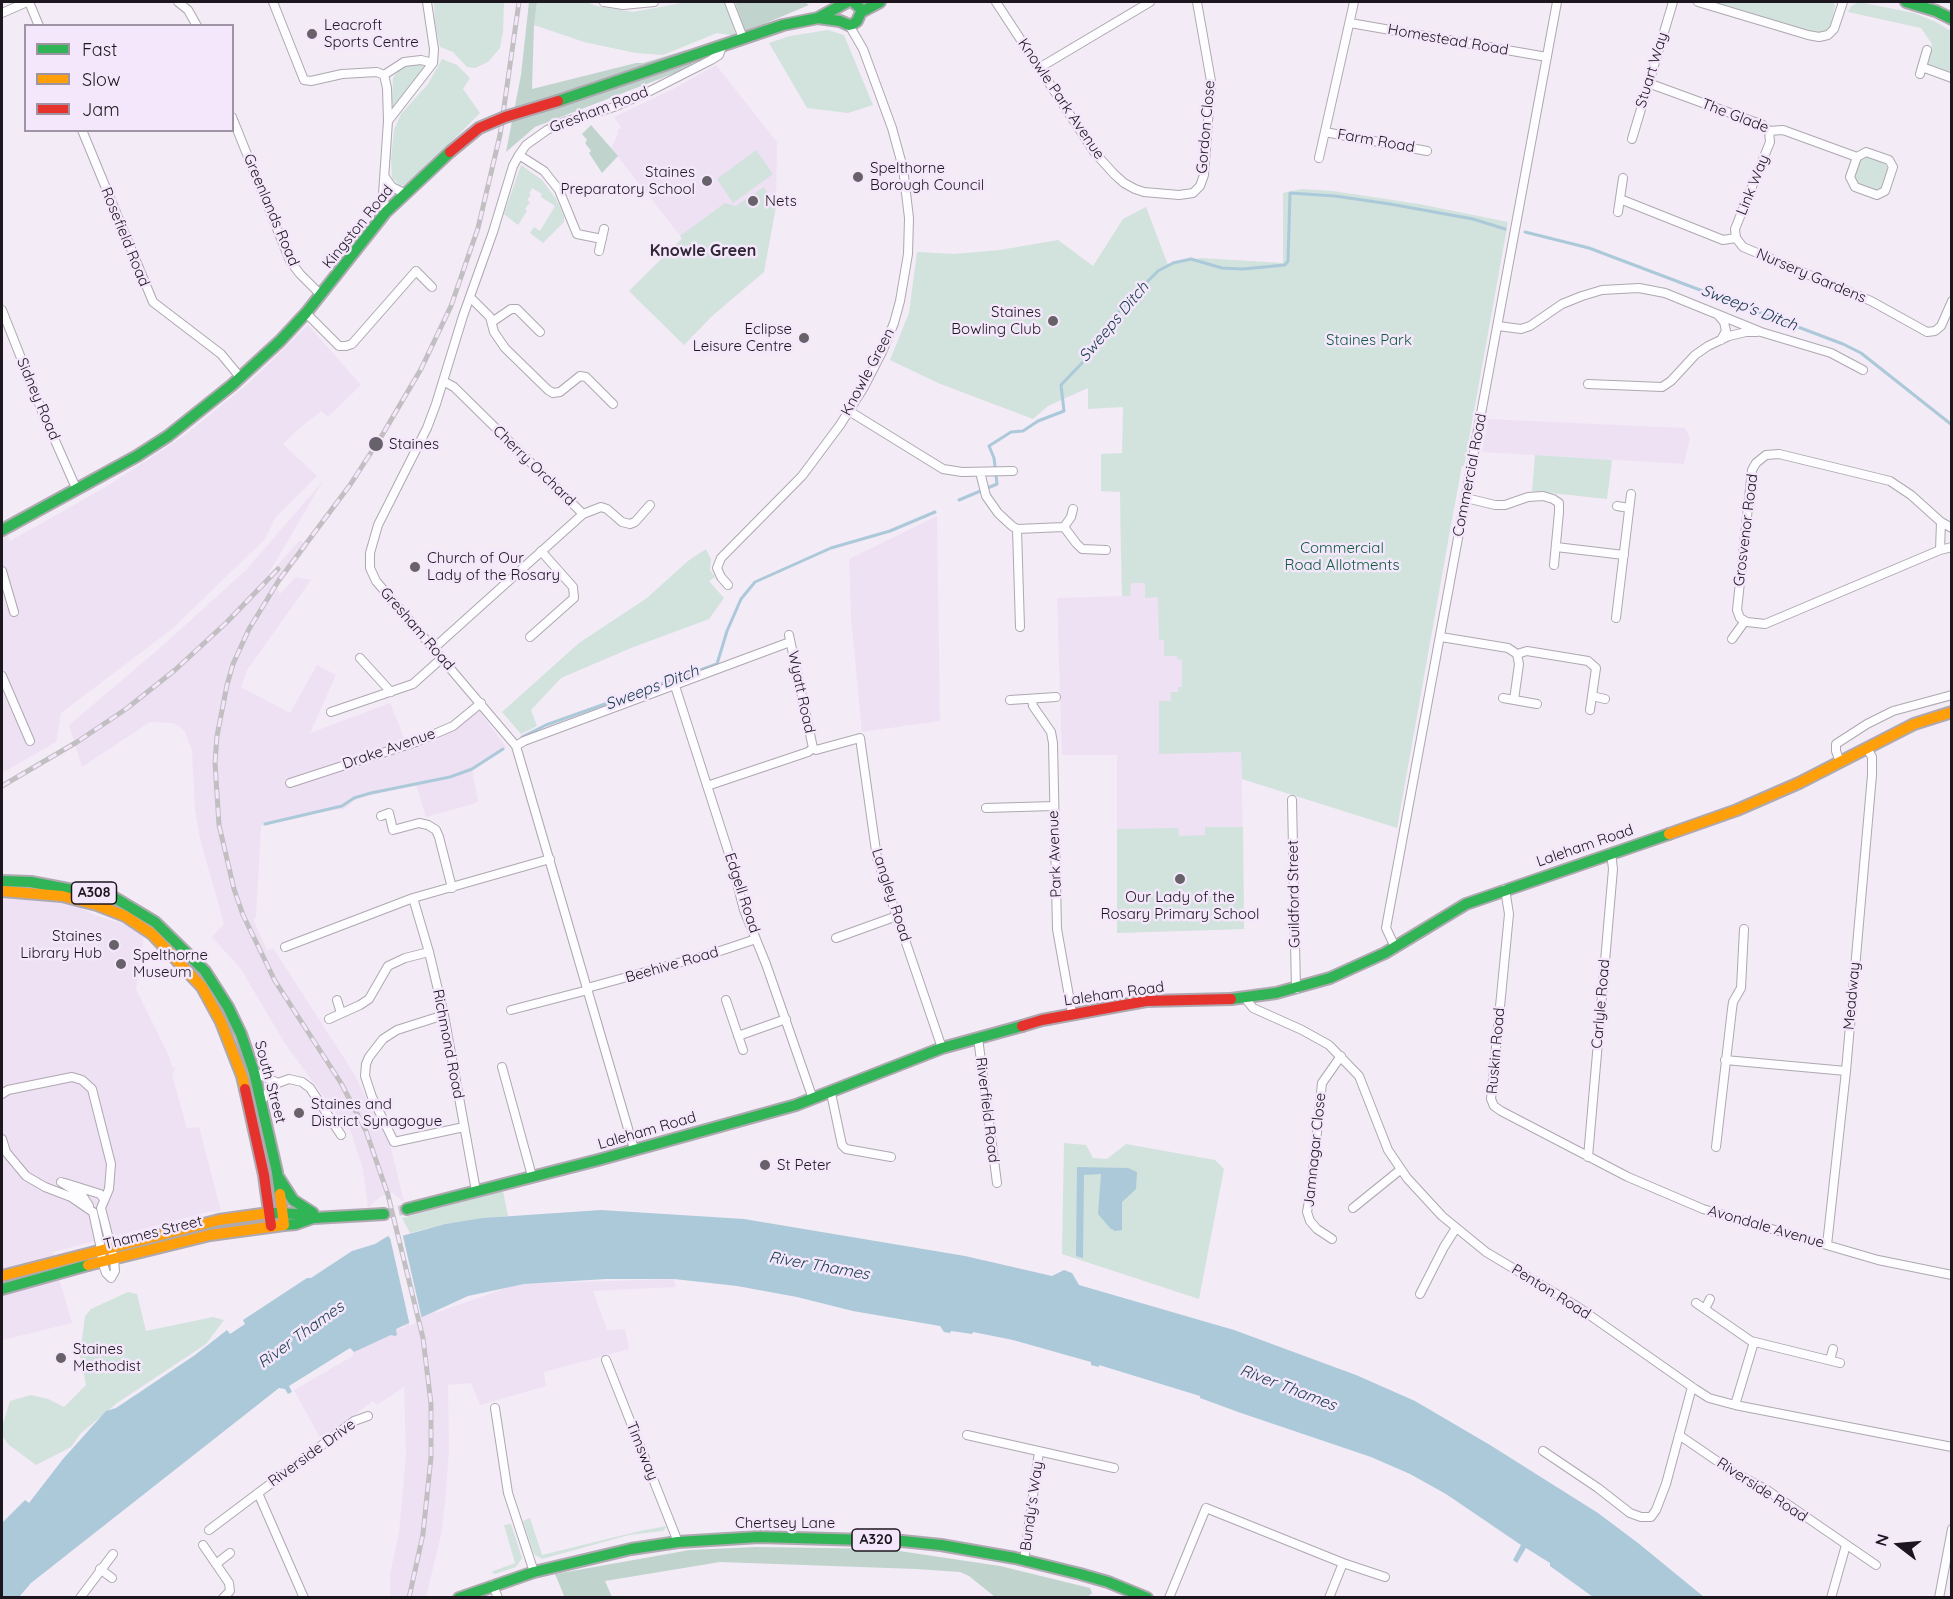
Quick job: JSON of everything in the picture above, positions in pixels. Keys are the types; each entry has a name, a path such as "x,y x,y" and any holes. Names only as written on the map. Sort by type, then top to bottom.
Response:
{"main road":[{"path":"852,20 858,4 853,2"},
{"path":"852,20 880,2"},
{"path":"1906,2 1936,11 1952,19"},
{"name":"Kingston Road","path":"818,18 843,4"},
{"path":"843,4 852,20"},
{"name":"Kingston Road","path":"2,530 137,456 168,436 240,377 280,341 306,313 386,212 479,128 505,117 783,26 818,18 852,20"},
{"name":"Laleham Road","path":"407,1209 598,1161 633,1149 813,1099 942,1048 1072,1013 1146,1001 1245,998 1296,988 1354,969 1466,904 1737,810 1780,792 1914,724 1952,712"},
{"name":"South Street","path":"2,881 45,884 108,896 127,903 155,922 195,959 214,983 241,1034 254,1072 277,1172 283,1219"},
{"name":"South Street","path":"2,891 62,896 97,905 125,916 152,934 202,987 221,1022 242,1076 264,1175 271,1226"},
{"path":"277,1172 287,1193 297,1204 319,1218"},
{"name":"Thames Street","path":"2,1276 219,1220 269,1214 296,1224 319,1218 384,1214"},
{"name":"Thames Street","path":"2,1289 54,1273 210,1235 271,1226 283,1219"},
{"name":"Chertsey Lane","path":"459,1598 534,1572 631,1549 678,1542 759,1537 911,1541 1024,1560 1108,1582 1147,1598"}],"street":[{"path":"2,13 28,2 38,24"},
{"path":"178,2 188,10 196,24"},
{"path":"273,2 304,80 311,81 342,74 377,72 384,75"},
{"path":"388,121 433,63 434,49 428,2"},
{"path":"604,2 623,5 654,2"},
{"path":"729,2 743,38"},
{"name":"Knowle Park Avenue","path":"996,2 1095,153 1124,183 1135,189"},
{"path":"1039,68 1150,2"},
{"name":"Gordon Close","path":"1135,189 1179,195 1193,193 1200,186 1204,175 1212,81 1197,2"},
{"path":"1319,158 1354,2"},
{"name":"Commercial Road","path":"1395,947 1386,928 1557,2"},
{"name":"Stuart Way","path":"1632,139 1673,2"},
{"path":"1698,2 1819,37 1828,35 1834,29 1843,2"},
{"name":"Knowle Green","path":"729,585 721,577 717,568 721,558 802,476 849,411 864,387 894,323 904,280 908,254 909,218 907,194 897,143 852,20"},
{"name":"Homestead Road","path":"1350,23 1547,57"},
{"name":"Gresham Road","path":"633,1149 516,747 482,703 375,581 369,561 378,525 427,429 513,166 519,155 526,145 547,130 564,122 614,107 646,93 711,60 719,55 722,46"},
{"path":"1927,50 1921,71 1952,78"},
{"path":"384,75 404,62 420,60 433,63"},
{"path":"384,75 387,88 388,121 383,194 386,212"},
{"name":"The Glade","path":"1648,83 1764,125 1769,131 1783,130 1857,156 1866,152 1889,160 1893,167 1885,191 1877,195 1855,187 1850,177 1857,156"},
{"name":"Greenlands Road","path":"234,122 290,261 321,295"},
{"name":"Link Way","path":"1736,238 1735,229 1770,142 1769,131"},
{"name":"Rosefield Road","path":"83,132 153,302 221,354 240,377"},
{"name":"Farm Road","path":"1325,132 1427,151"},
{"path":"519,155 544,171 559,190 577,234 602,239"},
{"path":"385,175 392,188 405,193"},
{"path":"1618,212 1623,178"},
{"name":"Nursery Gardens","path":"1620,199 1724,240 1736,238 1743,247 1871,301 1927,332 1935,331 1941,326 1952,301"},
{"path":"599,251 604,229"},
{"path":"306,313 339,346 346,346 352,344 416,271 432,287"},
{"path":"1498,326 1521,329 1530,326 1562,304 1582,296 1624,288 1639,288 1665,293 1761,332 1831,353 1863,370"},
{"path":"470,297 490,317 494,332 505,348 548,390 553,393 560,392 580,376 586,377 613,404"},
{"path":"492,322 511,309 517,309 540,332"},
{"name":"Sidney Road","path":"2,310 42,411 76,488"},
{"path":"1717,314 1724,322 1726,331 1721,340"},
{"path":"1588,384 1662,387 1671,381 1695,355 1721,340 1746,332 1761,332"},
{"path":"1849,374 1854,365"},
{"name":"Cherry Orchard","path":"434,648 583,514 454,387 443,381"},
{"path":"849,411 943,469 980,472 1010,471"},
{"name":"Grosvenor Road","path":"1745,621 1740,618 1737,610 1752,470 1761,457 1779,454 1890,481 1941,522 1952,528"},
{"path":"980,472 986,496 999,514 1017,529 1064,527"},
{"path":"1616,618 1632,494"},
{"path":"1466,498 1495,506 1528,497 1543,496 1553,499 1558,503 1554,565"},
{"path":"583,514 601,507 606,508 622,522 630,524 635,522 650,505"},
{"path":"1617,507 1629,508"},
{"path":"1064,527 1073,509"},
{"path":"1940,550 1941,522"},
{"path":"1064,527 1082,549 1106,550"},
{"path":"1017,529 1020,627"},
{"path":"1556,547 1624,555"},
{"path":"1732,639 1745,621 1765,624 1952,547"},
{"path":"530,637 574,597 573,587 541,551"},
{"path":"2,571 14,612"},
{"path":"1440,637 1508,648 1516,654 1519,664 1514,700"},
{"name":"Wyatt Road","path":"675,686 790,639 813,748"},
{"path":"1516,654 1527,651 1588,661 1596,668 1590,710"},
{"path":"360,658 391,692"},
{"path":"331,712 413,684 442,658"},
{"path":"2,676 5,693 30,741"},
{"path":"516,747 544,734 675,686"},
{"name":"Edgell Road","path":"675,686 731,860 744,910 786,1019 813,1099"},
{"path":"1840,762 1836,744 1867,724 1893,711 1952,695"},
{"path":"1592,696 1605,699"},
{"path":"1010,700 1056,697"},
{"name":"Park Avenue","path":"1032,699 1033,706 1051,732 1053,743 1057,929 1072,1013"},
{"path":"1503,699 1537,704"},
{"name":"Drake Avenue","path":"290,783 416,742 453,726 482,703"},
{"name":"Wyatt Road","path":"813,748 816,750 860,738"},
{"name":"Langley Road","path":"860,738 877,858 942,1048"},
{"name":"Meadway","path":"1827,1245 1846,1071 1872,775 1872,757 1868,747"},
{"name":"Wyatt Road","path":"707,786 808,752 813,748"},
{"name":"Guildford Street","path":"1292,800 1296,988"},
{"path":"986,808 1054,806"},
{"path":"381,816 389,813 393,830 419,823 436,830 452,888"},
{"name":"Carlyle Road","path":"1588,1156 1612,875 1611,852"},
{"path":"285,947 413,898 550,858"},
{"name":"Ruskin Road","path":"1505,889 1509,914 1491,1099 1494,1106 1502,1112 1588,1156"},
{"name":"Richmond Road","path":"413,898 444,1016 476,1191"},
{"path":"836,938 897,916"},
{"path":"1716,1147 1733,1002 1741,988 1744,929"},
{"name":"Beehive Road","path":"511,1010 756,939"},
{"path":"329,1019 369,999 388,966 405,958 429,952"},
{"name":"Penton Road","path":"1245,998 1253,1008 1302,1030 1329,1045 1341,1056 1359,1076 1388,1150 1400,1170 1425,1200 1456,1228 1486,1252 1578,1307 1709,1398 1952,1447"},
{"path":"337,1000 341,1013"},
{"path":"726,1000 743,1050"},
{"path":"444,1016 403,1028 383,1039 369,1057 365,1076 394,1142 464,1127"},
{"path":"738,1036 786,1019"},
{"name":"Riverfield Road","path":"978,1038 997,1183"},
{"name":"Jamnagar Close","path":"1332,1239 1310,1221 1307,1212 1322,1083 1341,1056"},
{"path":"1725,1060 1846,1071"},
{"path":"502,1067 532,1176"},
{"path":"254,1072 278,1083"},
{"path":"2,1094 8,1090 72,1077 87,1084 93,1093 111,1164 109,1189 105,1199 101,1208 107,1248 102,1262 106,1273 111,1278 115,1271 114,1259 107,1248 93,1212 82,1195 61,1182 100,1194 105,1199"},
{"path":"261,1102 278,1083 296,1079 306,1084 341,1135"},
{"path":"831,1093 842,1145 846,1149 891,1157"},
{"path":"2,1139 6,1152 26,1176 45,1187 77,1200 93,1212"},
{"name":"Avondale Avenue","path":"1588,1156 1628,1177 1703,1209 1878,1260 1952,1275"},
{"path":"1353,1208 1400,1170"},
{"path":"93,1212 101,1208"},
{"path":"1420,1294 1456,1228"},
{"path":"1705,1309 1710,1299"},
{"path":"1696,1303 1754,1342 1840,1363"},
{"path":"1735,1405 1754,1342"},
{"path":"1830,1360 1833,1349"},
{"name":"Timsway","path":"606,1360 678,1542"},
{"path":"1543,1451 1630,1513 1641,1517 1651,1517 1666,1484 1692,1387"},
{"path":"495,1408 508,1493 534,1572"},
{"name":"Riverside Drive","path":"209,1530 354,1420 368,1416"},
{"name":"Bundy's Way","path":"967,1435 1114,1468"},
{"name":"Riverside Road","path":"1679,1436 1733,1472 1767,1490 1876,1565"},
{"name":"Bundy's Way","path":"1024,1560 1039,1452"},
{"name":"Riverside Drive","path":"258,1493 303,1598"},
{"path":"1169,1598 1206,1508 1343,1563 1385,1577"},
{"path":"1940,1598 1952,1529"},
{"path":"203,1545 231,1587 223,1598"},
{"path":"1832,1598 1846,1545"},
{"path":"216,1564 230,1553"},
{"path":"80,1598 113,1554"},
{"path":"1329,1598 1343,1563"},
{"path":"100,1569 112,1578"},
{"path":"493,1585 498,1598"}],"shaded area":[{"name":"Staines Preparatory School","path":"716,65 777,142 776,206 764,272 712,316 684,345 629,291 682,238 611,148 618,134 617,131 621,127 614,117 673,89"},
{"path":"308,325 361,385 328,417 321,411 283,444 317,476 275,518 265,539 172,629 61,713 56,742 2,773 2,523 10,541 104,488 184,436 250,382"},
{"path":"1488,419 1685,428 1690,438 1684,464 1482,452"},
{"path":"323,481 266,578 300,540 308,547 272,594 277,589 280,592 279,595 296,577 311,580 247,670 241,687 290,713 317,665 336,675 310,733 390,703 405,740 455,721 471,708 473,703 507,748 472,769 478,801 473,804 426,817 416,785 358,798 344,809 313,812 267,823 261,827 256,918 253,919 267,950 273,948 355,1075 391,1148 404,1202 393,1193 381,1196 368,1208 363,1169 350,1129 348,1130 284,1042 241,969 212,937 224,924 200,839 195,810 192,751 185,732 172,723 150,722 82,767 69,725 160,648 246,570"},
{"path":"1238,513 1244,929 1117,933 1117,755 1062,755 1057,598 1122,596 1120,518"},
{"path":"937,516 940,721 862,732 851,618 849,559"},
{"path":"2,896 44,898 74,904 92,914 126,925 144,936 136,989 169,1056 172,1067 176,1067 172,1075 187,1128 199,1127 221,1211 209,1212 53,1252 72,1323 3,1340 2,1357"},
{"path":"674,1279 676,1287 593,1291 607,1330 625,1329 629,1349 544,1372 546,1386 480,1405 471,1383 448,1385 449,1448 446,1494 441,1535 426,1597 390,1597 390,1574 399,1532 406,1456 404,1387 377,1405 373,1401 321,1440 294,1390 353,1356 353,1351 381,1340 396,1329 405,1327 435,1311 436,1313 517,1284"}],"green space":[{"path":"434,2 504,2 500,48 488,62 475,68 467,67 453,52 440,47"},
{"path":"529,2 537,2 532,89 643,63 686,50 693,66 535,127 506,152 521,75"},
{"path":"537,2 585,2 633,12 687,2 726,2 736,36 717,33 663,55 636,53 584,42 534,25"},
{"path":"735,2 805,2 809,5 745,32"},
{"path":"1702,2 1833,2 1835,6 1830,28 1826,32 1817,34"},
{"path":"1859,2 1914,13 1951,31 1951,77 1931,70 1928,64 1932,44 1921,28 1848,12 1851,6"},
{"path":"828,30 844,35 873,105 848,113 807,108 769,43 790,36"},
{"path":"442,59 457,65 470,78 463,89 480,113 419,174 401,187 392,178 391,158 394,130 401,114 428,84"},
{"path":"410,65 426,65 419,79 397,106 392,107 393,78 400,68"},
{"path":"591,125 618,156 602,173 589,153 591,151 585,143 587,140 582,134"},
{"path":"756,150 773,174 733,203 717,179"},
{"path":"1865,156 1884,162 1888,170 1882,187 1874,190 1858,185 1855,176 1860,160"},
{"path":"521,165 542,180 556,199 564,216 564,222 543,243 530,233 534,227 540,231 555,206 541,197 542,194 532,188 527,200 530,202 525,209 527,211 518,225 504,214"},
{"path":"764,187 776,206 764,272 712,316 684,345 629,291 682,239 680,236 725,203 736,206"},
{"path":"1302,189 1333,191 1419,204 1508,222 1397,828 1242,779 1241,752 1159,754 1159,701 1171,701 1170,692 1178,692 1178,687 1182,687 1182,660 1177,659 1177,656 1164,656 1164,640 1159,640 1158,597 1145,598 1145,583 1131,583 1130,596 1122,596 1120,492 1101,491 1101,454 1122,453 1123,407 1088,409 1088,388 1048,406 1033,419 938,383 890,360 909,313 917,252 954,254 1000,250 1058,240 1093,266 1123,219 1146,207 1168,265 1201,258 1283,263 1283,193"},
{"path":"1535,455 1612,460 1607,499 1532,491"},
{"path":"706,549 711,559 710,570 715,577 709,581 724,598 709,619 631,648 561,678 531,710 537,726 521,734 502,712 579,643 647,598 688,561"},
{"path":"1205,827 1243,827 1244,929 1117,933 1117,829 1178,828 1179,836 1205,835"},
{"path":"1064,1143 1086,1145 1093,1158 1107,1159 1126,1144 1215,1160 1224,1169 1199,1299 1062,1254"},
{"path":"503,1191 508,1216 445,1224 410,1233 402,1218"},
{"path":"128,1292 137,1294 146,1331 213,1317 224,1320 206,1344 117,1403 81,1433 71,1447 36,1465 9,1445 2,1436 2,1427 10,1401 31,1395 48,1399 64,1407 86,1385 80,1356 85,1316 91,1309"},
{"path":"530,1518 542,1555 667,1526 663,1531 629,1535 542,1559 534,1554 523,1521"},
{"path":"511,1524 522,1558 516,1567 495,1574 491,1572 515,1563 504,1525"},
{"path":"756,1547 886,1549 1000,1566 1090,1588 1092,1593 1088,1597 995,1597 969,1576 960,1572 720,1562 605,1581 612,1597 565,1598 555,1574 690,1550"}],"water":[{"path":"1077,1167 1128,1168 1137,1172 1136,1189 1122,1202 1122,1230 1115,1231 1098,1214 1101,1174 1084,1175 1083,1258 1076,1256"},
{"name":"River Thames","path":"601,1210 744,1219 965,1256 1052,1276 1064,1270 1072,1273 1079,1285 1234,1330 1356,1375 1415,1401 1598,1513 1704,1597 1593,1597 1550,1566 1550,1563 1526,1548 1517,1563 1513,1560 1521,1545 1446,1494 1410,1474 1371,1457 1241,1413 1200,1398 1200,1396 1099,1365 1099,1367 1091,1365 1091,1362 1013,1340 973,1332 972,1334 944,1332 940,1326 853,1311 797,1297 737,1286 674,1279 606,1279 524,1284 468,1296 396,1329 397,1335 395,1336 391,1335 354,1352 350,1348 289,1386 292,1392 288,1394 285,1389 279,1388 31,1583 19,1597 2,1598 2,1523 25,1500 29,1503 63,1459 106,1411 116,1408 140,1392 227,1330 230,1334 245,1324 243,1320 307,1278 311,1278 352,1251 375,1244 388,1236 391,1239 445,1224 483,1218"}],"pier":[{"path":"402,1232 422,1319 410,1326 389,1233 391,1235"}],"waterway":[{"name":"Sweeps Ditch","path":"959,500 997,484 994,458 989,446 1011,432 1023,431 1038,421 1064,411 1061,385 1082,363 1128,301 1158,271 1173,263 1191,259 1222,268 1243,269 1285,265 1288,261 1290,193 1335,196 1390,204 1473,219 1505,229"},
{"name":"Sweep's Ditch","path":"1525,232 1589,248 1843,344 1861,353 1952,425"},
{"name":"Sweeps Ditch","path":"522,737 546,725 717,664 727,631 741,599 755,582 831,548 890,531 935,512"},
{"name":"Sweeps Ditch","path":"265,824 342,806 354,798 371,793 450,777 472,769 503,749"}],"tunnel":[{"path":"384,1214 407,1209"}],"railway":[{"path":"409,1598 423,1534 431,1457 431,1404 423,1338 388,1195 366,1131 341,1083 275,981 243,915 234,889 219,825 215,763 217,736 227,685 233,664 249,629 279,580 350,485 381,437 421,369 451,306 478,228 500,135 519,2"},
{"path":"2,786 77,742 126,709 175,670 227,622 278,569"}],"traffic: fast":[{"path":"818,18 847,2"},
{"path":"558,101 783,25 818,18 853,24 861,12 853,2"},
{"path":"861,12 880,2"},
{"path":"1906,2 1936,11 1952,19"},
{"path":"2,530 137,456 168,436 232,385 280,341 306,313 386,212 450,152"},
{"path":"1231,999 1276,993 1330,978 1385,953 1466,904 1669,834"},
{"path":"2,881 31,882 115,898 155,922 205,971 228,1007 241,1034 254,1072 280,1194"},
{"path":"407,1209 598,1160 796,1105 942,1048 1022,1026"},
{"path":"279,1178 293,1200 313,1213"},
{"path":"275,1213 314,1218 384,1214"},
{"path":"284,1225 296,1224 313,1218"},
{"path":"2,1289 88,1265"},
{"path":"459,1598 534,1572 631,1549 678,1542 759,1537 902,1541 941,1545 1015,1558 1080,1574 1108,1582 1147,1598"}],"traffic: slow":[{"path":"1669,834 1737,810 1799,783 1914,724 1952,712"},
{"path":"2,891 62,896 97,905 125,916 152,934 202,987 221,1022 245,1089"},
{"path":"88,1265 210,1235 284,1225 280,1194"},
{"path":"2,1276 219,1220 269,1213"}],"traffic: jam":[{"path":"450,152 479,128 505,117 558,101"},
{"path":"1022,1026 1042,1020 1146,1001 1231,999"},
{"path":"245,1089 264,1175 271,1226"}],"place":[{"name":"Leacroft Sports Centre","path":"312,34"},
{"name":"Spelthorne Borough Council","path":"858,177"},
{"name":"Staines Preparatory School","path":"707,181"},
{"name":"Nets","path":"753,201"},
{"name":"Staines Bowling Club","path":"1053,321"},
{"name":"Eclipse Leisure Centre","path":"804,338"},
{"name":"Staines","path":"376,444"},
{"name":"Church of Our Lady of the Rosary","path":"415,567"},
{"name":"Our Lady of the Rosary Primary School","path":"1180,879"},
{"name":"Staines Library Hub","path":"114,945"},
{"name":"Spelthorne Museum","path":"121,964"},
{"name":"Staines and District Synagogue","path":"299,1113"},
{"name":"St Peter","path":"765,1165"},
{"name":"Staines Methodist","path":"61,1358"}],"district":[{"name":"Knowle Green","path":"703,251"}],"park label":[{"name":"Staines Park","path":"1369,340"},
{"name":"Commercial Road Allotments","path":"1342,556"}]}
